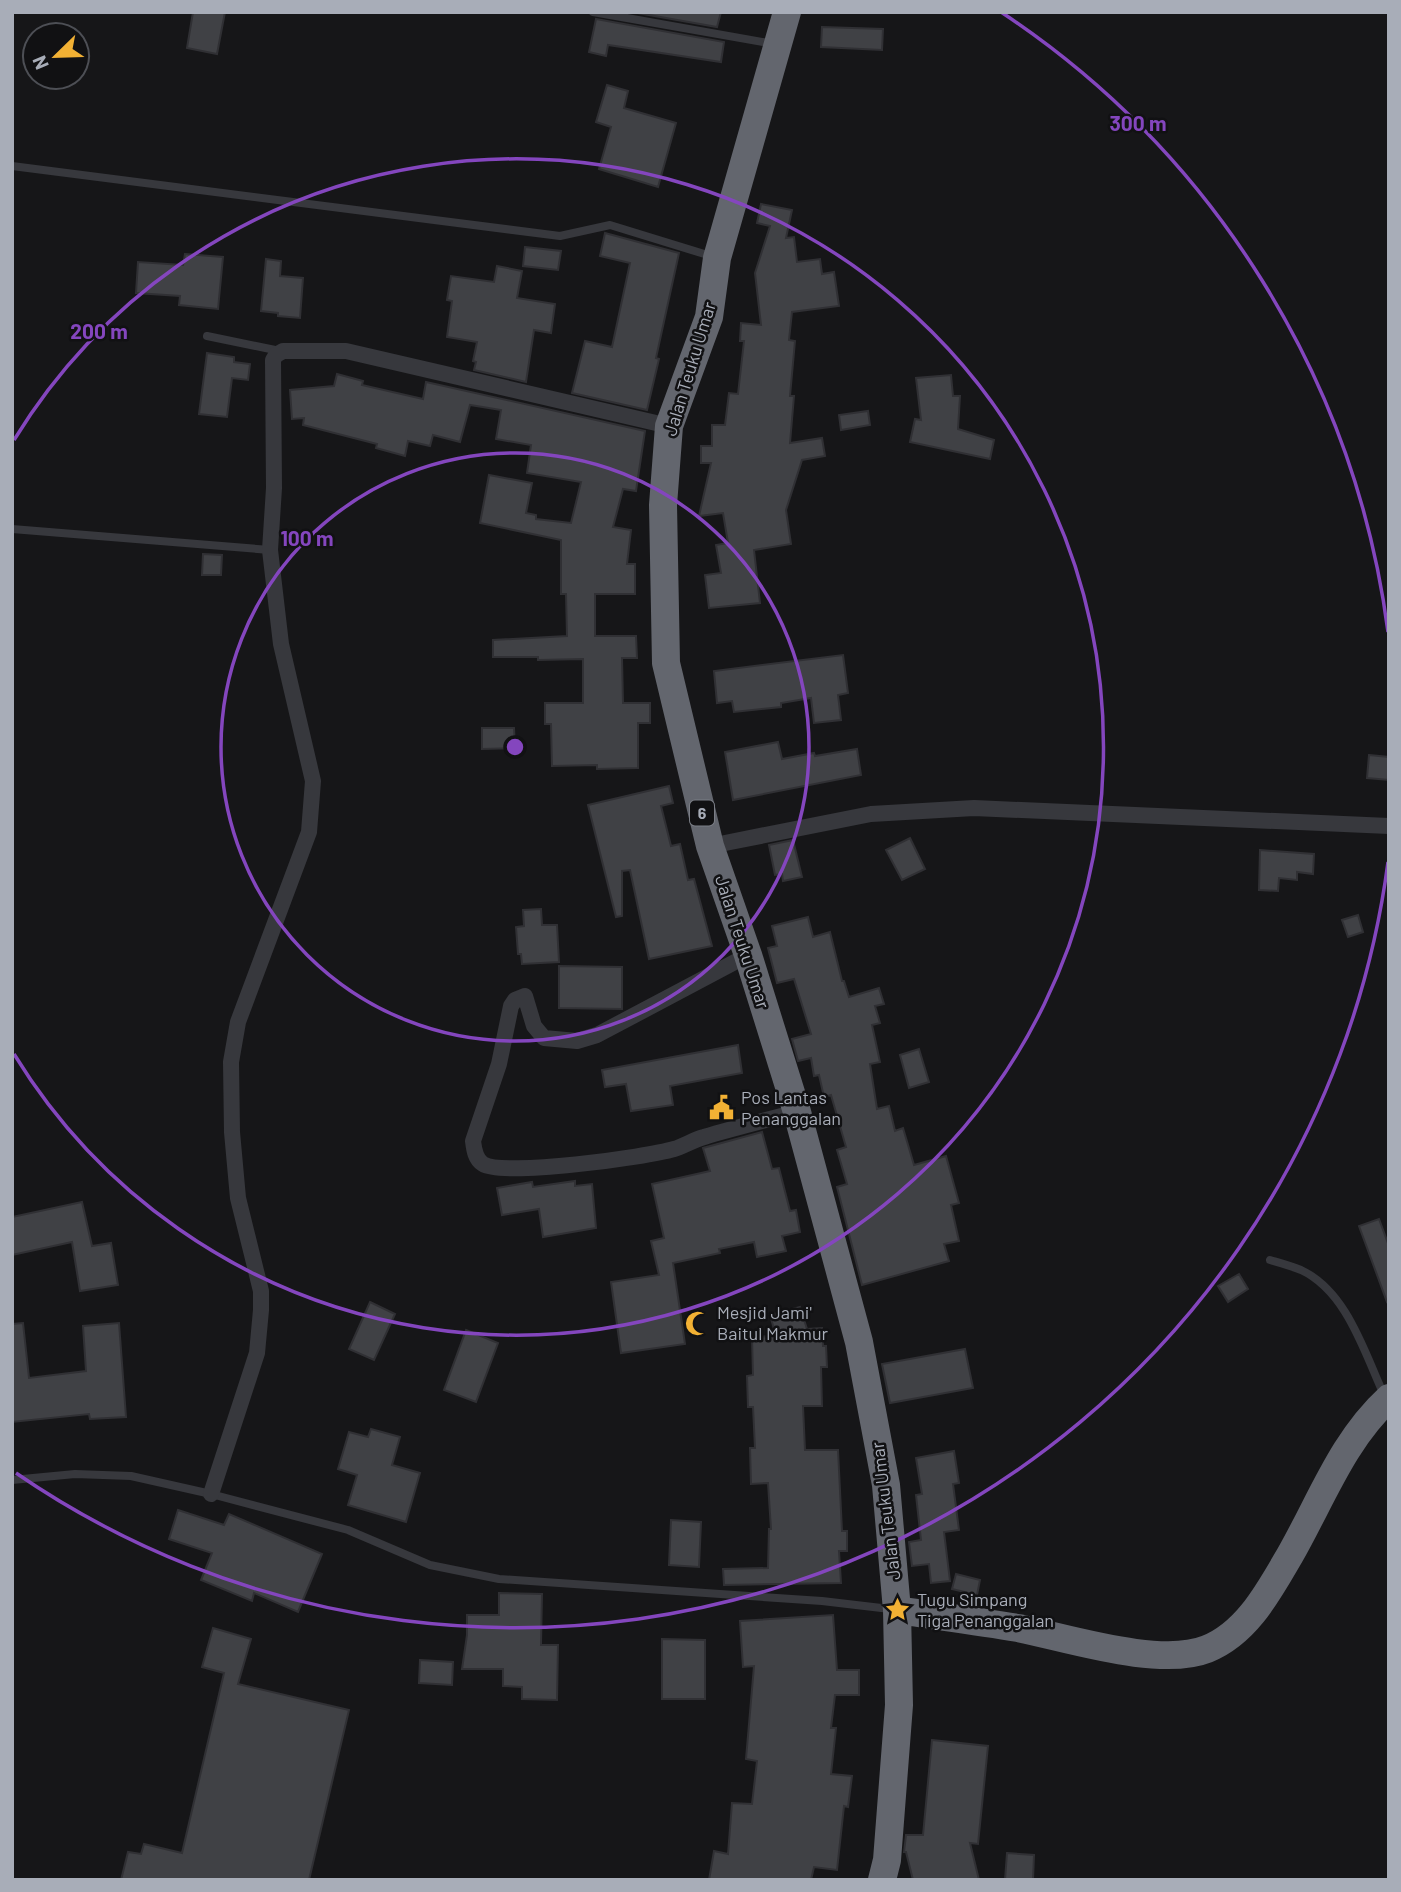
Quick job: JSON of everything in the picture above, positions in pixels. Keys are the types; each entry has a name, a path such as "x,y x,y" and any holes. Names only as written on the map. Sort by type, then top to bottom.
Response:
{"highway":[{"name":"Jalan Teuku Umar","path":"787,12 717,258 709,317 669,426 663,505 666,663 710,846 748,955 797,1112 861,1355 887,1485 897,1610 899,1704 887,1860 882,1880"},
{"path":"897,1610 1016,1628 1136,1653 1186,1655 1207,1649 1228,1638 1254,1612 1289,1556 1339,1460 1387,1399"}],"street":[{"path":"211,1494 257,1353 261,1310 261,1291 251,1260 238,1198 232,1132 231,1062 238,1022 309,832 313,781 286,668 270,550 276,355 283,351 346,351 669,426"},
{"path":"710,846 871,814 974,808 1389,826"},
{"path":"748,955 620,1025 577,1041 544,1038 534,1026 525,996 515,1000 511,1006 499,1063 473,1140 475,1152 484,1165 508,1168 641,1156 676,1149 701,1138 797,1112"}],"lane":[{"path":"593,12 777,45"},
{"path":"12,166 560,236 610,225 717,258"},
{"path":"207,336 283,351"},
{"path":"12,529 270,550"},
{"path":"1270,1260 1303,1271 1338,1301 1350,1320 1387,1399"},
{"path":"12,1480 75,1475 131,1476 348,1530 430,1565 499,1578 822,1601 897,1610"}],"building":[{"path":"193,12 225,12 217,54 187,48"},
{"path":"632,12 721,12 717,27"},
{"path":"596,19 724,42 721,62 608,45 606,56 589,52"},
{"path":"822,27 883,29 882,50 821,47"},
{"path":"607,85 628,91 624,108 676,123 658,187 599,169 611,127 596,122"},
{"path":"761,204 792,210 786,238 794,237 797,262 820,259 822,274 834,272 839,306 792,312 789,340 795,341 790,396 794,396 790,443 822,438 825,456 802,460 786,510 791,544 754,550 760,603 709,608 705,575 721,573 716,545 728,543 723,513 699,516 711,463 701,463 701,446 712,446 712,425 725,425 729,393 738,394 744,341 740,341 741,323 761,325 755,273 770,226 757,223"},
{"path":"605,233 679,253 647,410 572,393 585,341 612,347 630,263 600,256"},
{"path":"525,247 561,251 558,270 523,266"},
{"path":"185,254 223,257 218,309 179,305 180,296 136,293 138,262 183,265"},
{"path":"266,259 281,261 280,276 303,278 300,318 261,311"},
{"path":"497,266 522,271 517,298 555,304 551,333 534,330 526,382 474,370 477,342 447,337 452,301 447,300 451,276 494,282"},
{"path":"207,353 234,357 234,362 250,364 248,380 232,378 227,417 199,414"},
{"path":"337,374 363,381 362,385 423,399 426,382 645,431 636,491 623,489 613,527 631,530 627,564 635,564 635,594 595,594 595,636 636,636 637,658 622,658 623,703 650,703 650,723 638,723 638,768 552,766 551,724 545,724 545,703 583,703 583,659 493,657 493,640 567,636 566,594 561,594 561,540 480,523 489,475 532,483 526,513 536,515 536,519 571,523 581,482 527,473 531,445 496,439 501,410 470,405 460,442 433,435 430,446 408,441 405,456 376,448 377,444 303,425 304,418 292,419 290,390 334,386"},
{"path":"951,375 953,396 960,396 958,429 994,440 990,459 910,442 915,419 921,420 916,378"},
{"path":"868,411 870,425 841,430 839,415"},
{"path":"203,554 222,555 221,575 202,575"},
{"path":"843,655 848,693 838,695 841,720 814,723 811,698 781,703 781,707 734,712 732,701 717,703 714,671"},
{"path":"482,728 514,728 515,748 482,749"},
{"path":"778,742 782,759 857,749 861,775 733,800 725,752"},
{"path":"1369,755 1389,757 1389,780 1367,778"},
{"path":"669,786 673,803 661,806 671,846 680,844 688,880 694,879 712,946 649,959 630,870 622,871 622,916 616,917 588,805"},
{"path":"910,838 925,869 902,880 886,850"},
{"path":"793,840 802,877 783,881 782,874 775,875 769,845"},
{"path":"1260,850 1314,854 1313,874 1297,872 1297,880 1279,878 1278,891 1259,890"},
{"path":"541,909 542,925 557,925 559,962 522,964 521,954 518,954 516,927 524,926 523,910"},
{"path":"1358,915 1363,932 1348,937 1342,920"},
{"path":"808,917 813,937 830,932 842,981 849,997 879,988 884,1004 875,1006 880,1023 872,1025 880,1062 870,1064 877,1109 889,1106 895,1131 903,1128 914,1165 946,1156 959,1203 951,1205 959,1241 944,1244 949,1261 862,1285 837,1187 847,1184 837,1150 846,1147 831,1095 824,1097 819,1075 814,1076 811,1058 798,1061 792,1039 811,1034 794,979 777,983 768,948 777,946 772,926"},
{"path":"559,966 622,967 622,1009 559,1008"},
{"path":"738,1045 742,1073 670,1086 673,1105 631,1111 626,1084 605,1087 602,1070"},
{"path":"919,1049 929,1082 909,1088 900,1055"},
{"path":"762,1132 772,1169 779,1168 790,1211 796,1210 800,1232 782,1236 786,1251 757,1257 754,1242 719,1249 720,1253 673,1263 685,1344 621,1353 611,1282 659,1275 651,1241 664,1238 652,1184 710,1171 703,1148"},
{"path":"575,1181 575,1186 592,1184 596,1228 543,1237 539,1209 502,1215 497,1188 532,1182 533,1187"},
{"path":"82,1202 92,1246 111,1243 118,1285 80,1291 72,1242 12,1255 12,1217"},
{"path":"1379,1219 1389,1246 1387,1302 1359,1226"},
{"path":"1239,1274 1248,1289 1228,1302 1218,1286"},
{"path":"370,1302 395,1314 374,1360 349,1349"},
{"path":"800,1307 807,1329 822,1328 823,1346 826,1346 827,1367 821,1367 822,1406 803,1406 805,1450 838,1450 842,1531 847,1531 847,1551 839,1551 841,1583 724,1585 723,1569 768,1568 771,1529 768,1483 751,1484 750,1448 755,1448 753,1407 748,1407 747,1376 753,1375 752,1337 776,1336 770,1315"},
{"path":"23,1323 29,1378 86,1371 83,1326 119,1323 126,1417 90,1419 89,1414 12,1422 12,1324"},
{"path":"466,1330 498,1343 476,1402 444,1390"},
{"path":"965,1349 973,1388 890,1403 882,1364"},
{"path":"371,1429 400,1437 392,1465 420,1473 406,1522 348,1505 357,1475 338,1469 349,1432 368,1437"},
{"path":"954,1451 959,1483 953,1484 959,1530 944,1532 950,1581 931,1583 929,1564 912,1566 909,1542 921,1540 916,1495 922,1494 916,1458"},
{"path":"178,1510 224,1525 229,1514 322,1554 298,1612 254,1593 252,1601 201,1580 212,1553 169,1539"},
{"path":"671,1520 701,1522 699,1567 669,1565"},
{"path":"956,1574 980,1580 977,1595 952,1589"},
{"path":"499,1593 542,1594 541,1645 558,1645 557,1700 522,1699 522,1687 503,1686 503,1669 462,1669 467,1615 499,1615"},
{"path":"833,1615 837,1670 859,1670 859,1695 835,1695 831,1728 836,1728 831,1774 852,1776 848,1807 844,1806 837,1870 814,1867 811,1880 709,1880 714,1851 728,1854 732,1803 752,1804 757,1761 746,1759 754,1666 743,1667 740,1621"},
{"path":"213,1628 251,1639 238,1684 349,1710 309,1880 121,1880 128,1852 141,1854 144,1844 182,1853 224,1673 202,1667"},
{"path":"662,1639 705,1640 705,1699 662,1699"},
{"path":"420,1660 453,1662 452,1685 419,1683"},
{"path":"932,1740 988,1746 978,1844 970,1843 979,1880 913,1880 904,1852 906,1835 923,1835"},
{"path":"1007,1853 1034,1855 1033,1880 1005,1880"}],"place":[{"name":"Pos Lantas Penanggalan","path":"721,1108"},
{"name":"Mesjid Jami' Baitul Makmur","path":"697,1323"},
{"name":"Tugu Simpang Tiga Penanggalan","path":"897,1610"}]}
